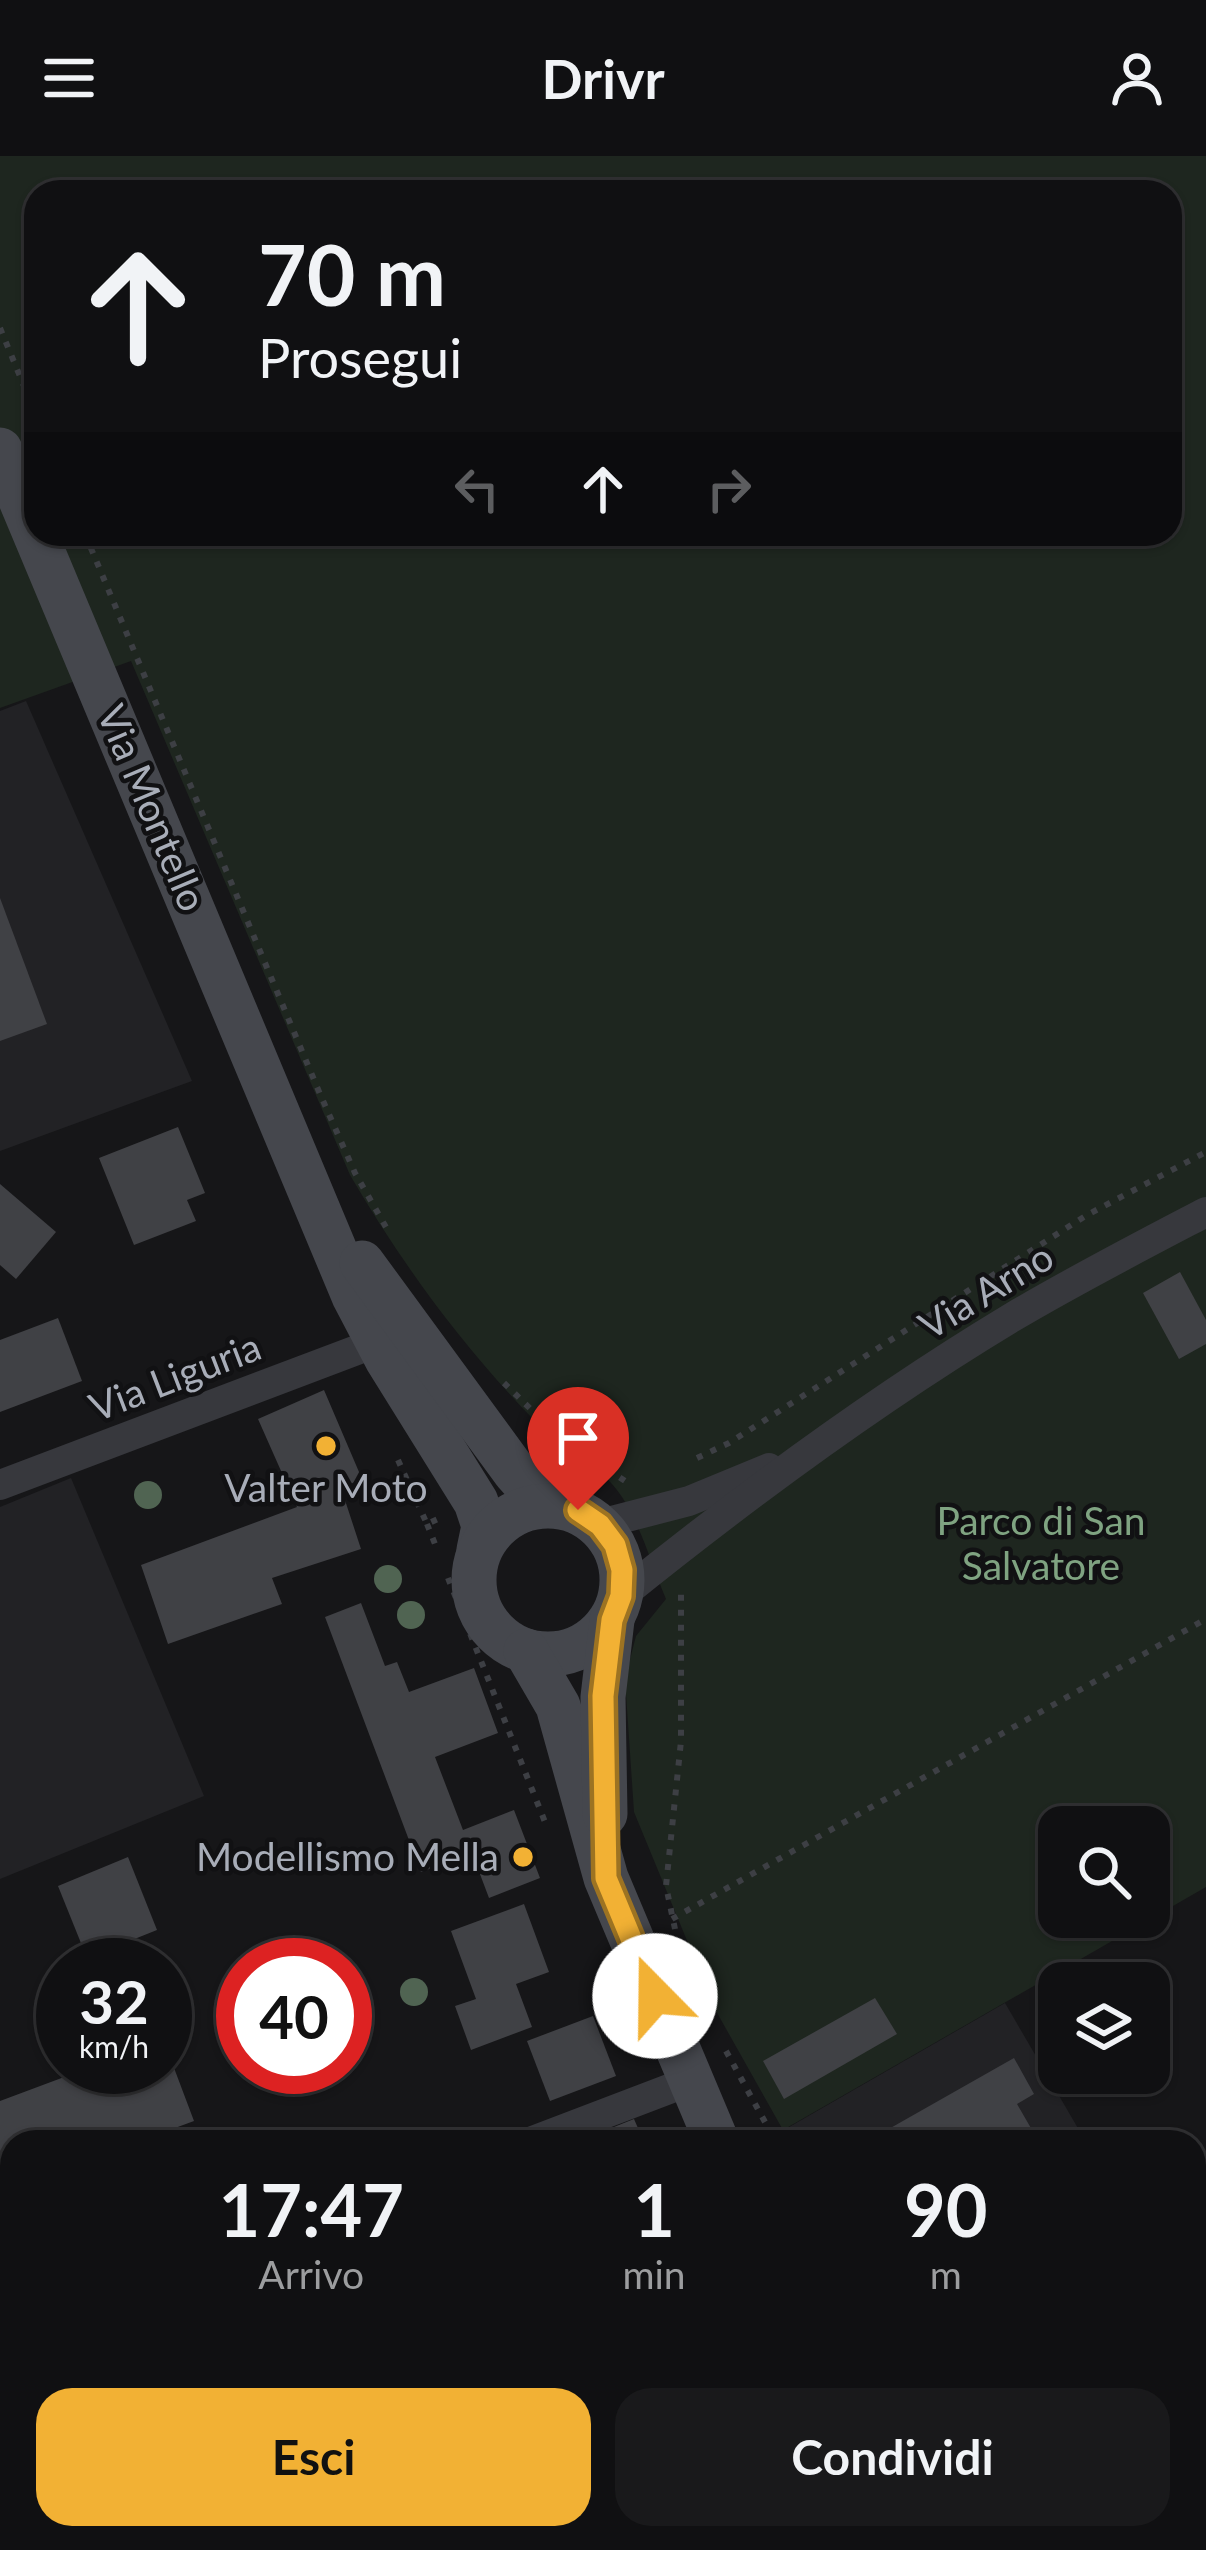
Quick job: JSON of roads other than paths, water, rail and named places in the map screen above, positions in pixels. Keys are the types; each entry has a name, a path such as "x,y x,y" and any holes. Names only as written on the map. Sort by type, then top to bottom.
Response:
{"street":[{"name":"Via Montello","path":"0,450 24,507"},
{"name":"Via Montello","path":"41,546 355,1296 476,1502 484,1526 479,1550"},
{"name":"Via Montello","path":"304,1167 361,1261 515,1472 552,1504"},
{"name":"Via Arno","path":"616,1608 814,1449 1010,1319 1206,1212"},
{"name":"Via Montello","path":"378,1342 396,1345 451,1421 515,1472"},
{"name":"Via Liguria","path":"0,1485 378,1342"},
{"name":"Via Arno","path":"600,1525 688,1502 814,1449"},
{"path":"606,1878 603,1696 622,1570 615,1545 600,1525 578,1510 552,1504 515,1512 494,1528 479,1550 475,1596 485,1620 503,1640 526,1651 571,1651 594,1639 616,1608"},
{"path":"526,1651 558,1706 606,1878 712,2130"},
{"path":"561,2130 690,2081"}],"place":[{"name":"Valter Moto","path":"326,1446"},
{"name":"Modellismo Mella","path":"523,1857"}],"park label":[{"name":"Parco di San Salvatore","path":"1041,1544"}]}
